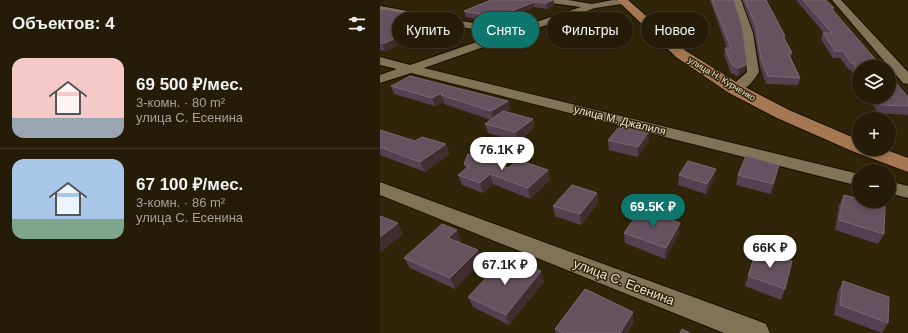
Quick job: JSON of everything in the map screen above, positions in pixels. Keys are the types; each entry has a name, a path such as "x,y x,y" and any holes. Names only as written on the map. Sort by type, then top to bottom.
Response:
{"main road":[{"name":"улица Н. Курченко","path":"622,0 681,54 735,89 783,114 852,144"},
{"path":"882,156 908,166"}],"street":[{"path":"552,0 593,6"},
{"path":"539,24 593,6 622,0"},
{"path":"735,89 746,81 753,72 748,33 737,0"},
{"path":"836,0 908,80"},
{"path":"382,10 399,4"},
{"path":"382,10 472,26"},
{"path":"380,79 472,47"},
{"name":"улица М. Джалиля","path":"380,61 852,178"},
{"name":"улица С. Есенина","path":"380,188 756,333"},
{"path":"896,189 908,192"}],"building":[{"path":"491,0 553,0 546,3 534,2 509,12 472,12 464,11"},
{"path":"712,0 734,0 742,27 747,64 739,68 732,65 725,48 731,48"},
{"path":"745,0 766,0 785,36 783,36 792,53 788,53 800,78 768,76 761,59 756,26"},
{"path":"803,0 826,0 834,8 831,8 876,60 852,60 851,63 843,51 835,51 823,33 832,33"},
{"path":"383,9 401,12 392,12 392,40 382,44 380,43 380,10"},
{"path":"410,76 508,101 491,111 441,95 443,92 432,98 391,86"},
{"path":"896,83 908,97 908,106 881,105 896,104"},
{"path":"503,111 533,119 516,132 485,124"},
{"path":"627,122 645,125 641,130 649,131 638,147 608,140 619,127 622,128"},
{"path":"380,130 415,141 422,137 446,144 420,162 380,147"},
{"path":"468,154 508,168 518,160 548,170 528,188 490,174 480,183 458,175 469,166 464,164"},
{"path":"746,156 779,165 773,184 738,175"},
{"path":"688,161 716,169 707,184 679,175"},
{"path":"572,185 597,193 580,214 553,206"},
{"path":"844,195 852,197 852,208 885,208 884,234 839,220"},
{"path":"641,209 680,223 666,248 624,233"},
{"path":"380,216 398,223 380,237"},
{"path":"442,224 457,230 448,238 478,250 450,278 404,258"},
{"path":"757,249 792,261 785,289 748,276"},
{"path":"506,257 541,271 506,315 468,297"},
{"path":"843,281 889,297 888,323 840,305"},
{"path":"585,289 633,312 620,333 563,333 555,329"},
{"path":"682,329 690,333 680,333"}]}
